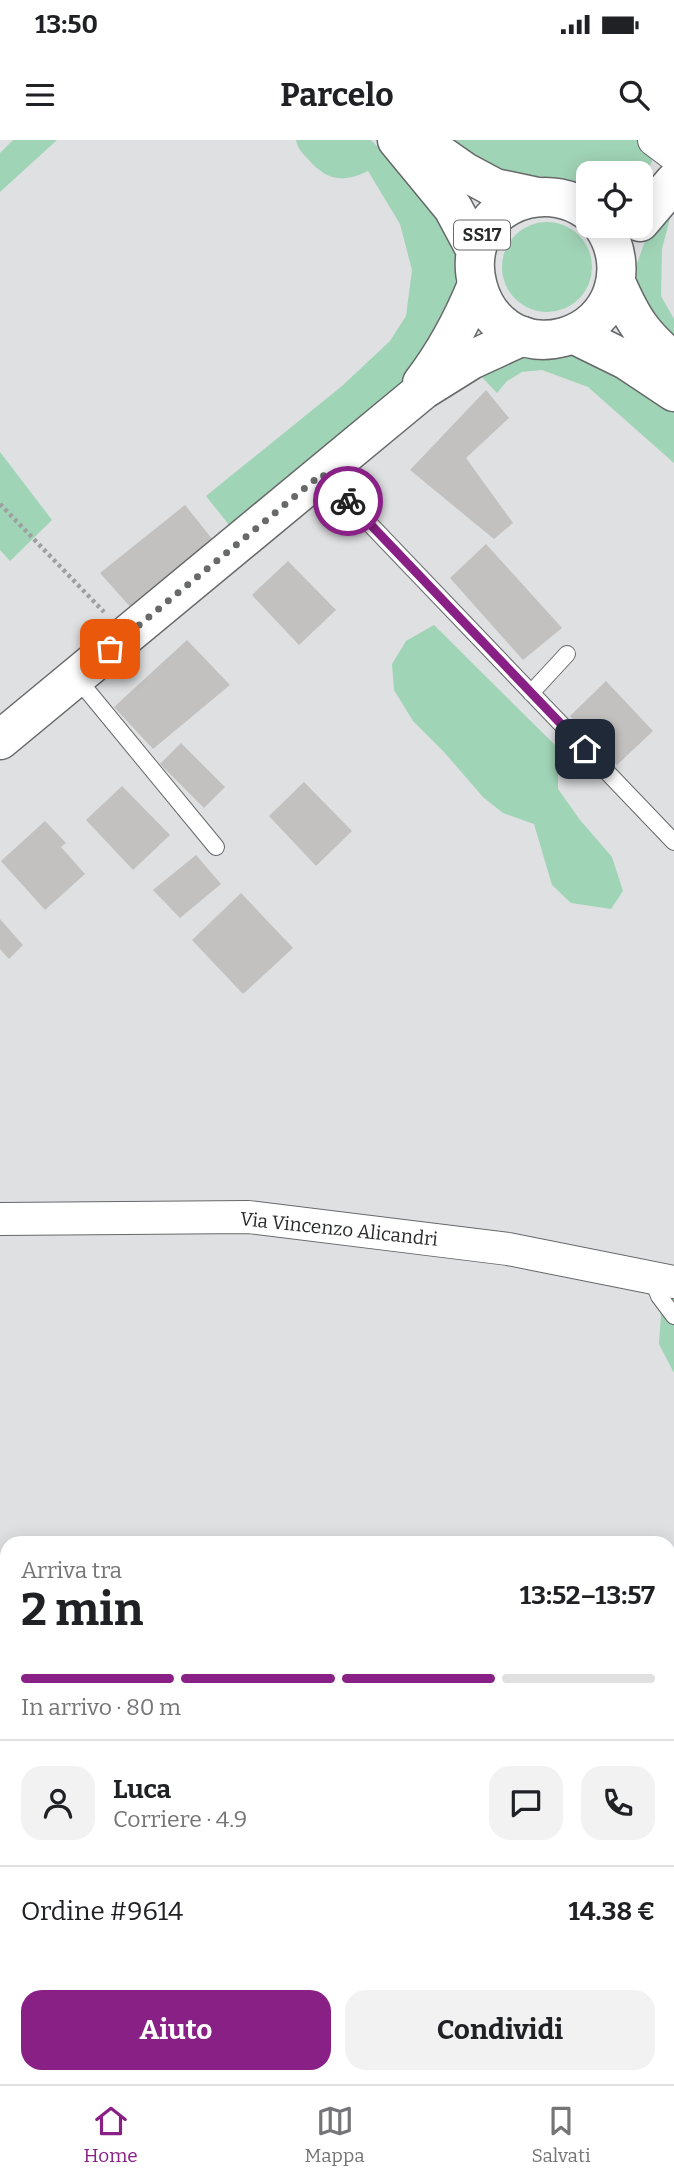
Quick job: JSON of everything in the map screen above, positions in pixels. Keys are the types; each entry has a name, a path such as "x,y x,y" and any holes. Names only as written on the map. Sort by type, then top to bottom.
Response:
{"main road":[{"name":"SS17","path":"397,140 453,208 476,269 486,308 502,325 523,336 540,340 573,334 593,322 608,304 612,256"},
{"name":"SS17","path":"419,140 465,172 495,188 568,200"},
{"path":"653,179 674,172"},
{"path":"653,207 674,182"},
{"name":"SS17","path":"476,269 484,231 498,214 517,202 568,200"},
{"path":"627,238 612,256 631,317 650,341 674,362"},
{"path":"400,408 424,381 462,320 476,269"},
{"path":"573,334 626,360 674,392"},
{"path":"0,740 400,408 471,360 523,336"}],"street":[{"path":"654,140 674,156"},
{"name":"Via Vincenzo Alicandri","path":"0,1219 248,1217 508,1249 663,1280"}],"lane":[{"path":"322,474 674,842"},
{"path":"531,693 567,654"},
{"path":"76,677 216,847"},
{"path":"663,1280 659,1296 674,1316"}],"path":[{"path":"0,504 127,635"}],"green space":[{"path":"13,140 57,140 0,192 0,153"},
{"path":"296,140 371,140 445,214 456,244 455,281 458,296 413,374 233,530 206,496 342,386 390,341 406,316 412,270 400,224 368,171 351,177 329,176 304,155"},
{"path":"443,140 648,140 652,150 652,161 576,161 576,181 492,174"},
{"path":"663,212 670,218 662,249 661,296 674,319 674,345 638,300 636,266 646,238 653,238 653,227"},
{"path":"538,223 556,223 572,230 576,233 576,238 581,238 584,242 591,258 591,276 584,292 572,304 556,311 538,311 522,304 510,292 503,276 503,258 510,242 522,230"},
{"path":"586,354 674,408 674,463 588,387 542,370 522,372 507,381 497,393 475,370 499,356"},
{"path":"0,452 52,520 10,561 0,550"},
{"path":"434,625 566,756 558,774 558,789 612,857 623,891 611,909 571,903 552,885 534,824 503,813 483,797 413,721 394,690 392,664 406,641"},
{"path":"674,1289 674,1373 659,1344 661,1315 656,1299"}],"building":[{"path":"486,390 509,418 466,458 513,523 494,539 410,470"},
{"path":"185,505 213,540 133,610 100,573"},
{"path":"486,544 562,628 523,660 450,578"},
{"path":"288,561 336,610 299,645 252,595"},
{"path":"187,640 230,685 153,749 114,707"},
{"path":"606,681 653,731 617,765 570,716"},
{"path":"181,743 225,787 204,808 160,764"},
{"path":"304,782 352,831 316,866 269,816"},
{"path":"122,786 170,835 133,870 86,820"},
{"path":"45,821 66,843 61,847 85,874 45,910 1,861"},
{"path":"196,855 221,884 180,918 153,890"},
{"path":"241,893 293,948 243,994 192,940"},
{"path":"0,919 23,945 9,959 0,949"}],"way so far":[{"path":"110,649 322,474 348,501"}],"route":[{"path":"348,501 585,749"}]}
